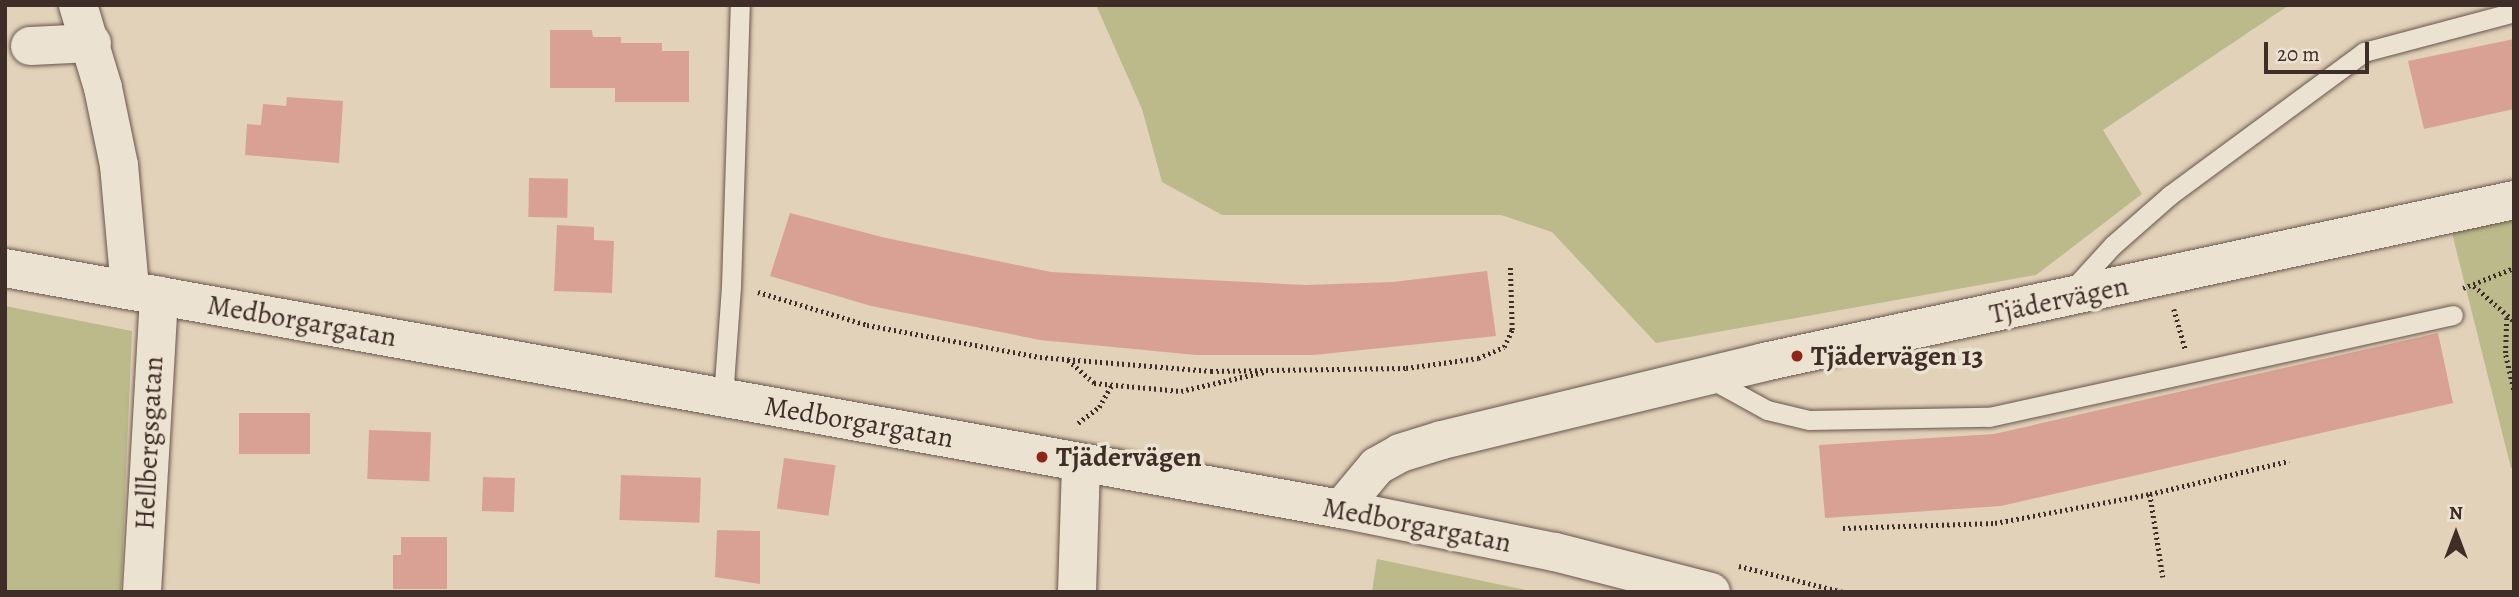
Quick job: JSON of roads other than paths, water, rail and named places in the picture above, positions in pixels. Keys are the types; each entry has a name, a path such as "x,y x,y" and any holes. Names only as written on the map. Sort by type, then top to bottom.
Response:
{"street":[{"name":"Hellbergsgatan","path":"78,5 92,43 144,292 142,592"},
{"path":"30,46 92,43"},
{"name":"Tjädervägen","path":"1340,509 1377,466 1400,453 1706,376 2166,277 2450,210 2514,200"},
{"name":"Medborgargatan","path":"5,268 1340,509 1555,552 1710,592"},
{"path":"1077,592 1081,464"}],"lane":[{"path":"723,398 732,286 740,5"},
{"path":"2065,297 2113,245 2170,195 2364,52 2514,12"},
{"path":"1706,376 1767,410 1809,420 1876,421 1989,417 2453,315"}],"place":[{"name":"Tjädervägen 13","path":"1797,356"},
{"name":"Tjädervägen","path":"1042,457"}]}
